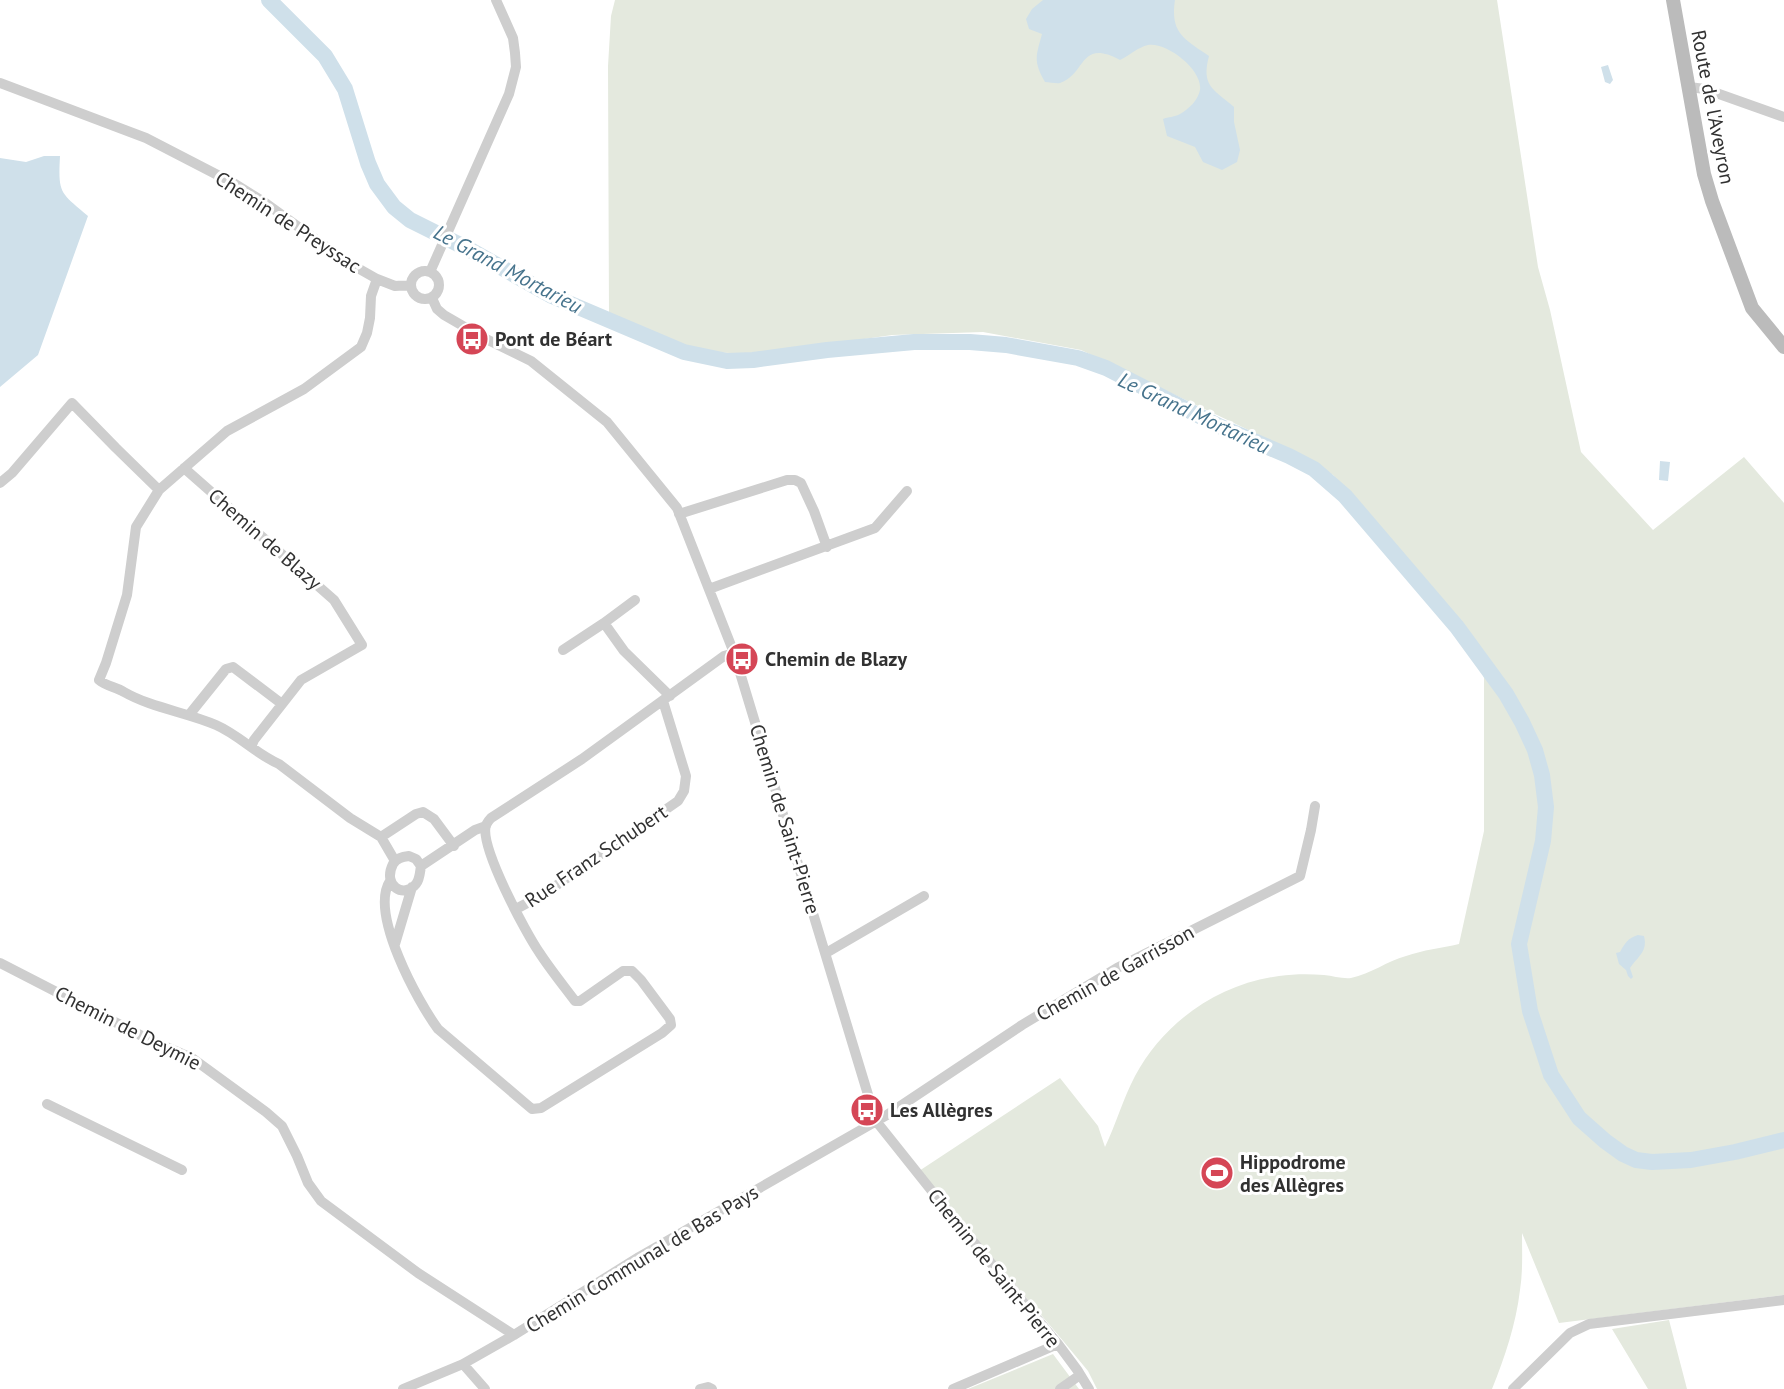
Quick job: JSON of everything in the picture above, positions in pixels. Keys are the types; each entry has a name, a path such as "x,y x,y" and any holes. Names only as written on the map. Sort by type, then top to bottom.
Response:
{"street":[{"path":"430,272 509,94 516,67 513,38 496,0"},
{"name":"Route de l'Aveyron","path":"1673,0 1704,174 1712,201 1752,308 1784,347"},
{"name":"Chemin de Preyssac","path":"0,83 146,138 264,202 347,262 377,279 395,286 411,285"},
{"path":"1689,87 1705,89 1784,117"},
{"path":"430,272 437,278 438,291 432,298 419,298 413,293 411,281 417,274 430,272"},
{"path":"377,279 371,296 367,333 361,347 304,389 226,431 159,490 136,527 127,595 99,680 134,697 218,726 279,764 350,818 381,837 395,861"},
{"name":"Chemin de Saint-Pierre","path":"432,298 437,309 444,315 531,361 608,422 677,508 734,653 876,1121 1058,1344 1089,1389"},
{"path":"0,483 12,473 72,402 159,490"},
{"name":"Chemin de Blazy","path":"184,468 334,600 362,645 302,680 282,704"},
{"path":"679,514 787,480 795,480 801,483 827,547"},
{"path":"709,589 875,528 907,492"},
{"path":"563,650 635,600"},
{"path":"604,623 624,651 666,698"},
{"path":"421,866 582,759 724,656 734,653"},
{"path":"189,715 226,669 233,667 282,704 251,747"},
{"name":"Rue Franz Schubert","path":"516,909 544,894 678,801 684,791 686,776 666,698"},
{"name":"Chemin de Garrisson","path":"876,1121 1022,1025 1117,968 1300,876 1315,806"},
{"path":"381,837 416,814 423,812 434,819 454,846"},
{"path":"390,881 386,888 386,912 394,944 404,970 438,1029 532,1108 541,1108 662,1033 671,1024 670,1019 632,971 623,971 580,1001 575,1000 539,952 507,892 492,858 486,837 488,822"},
{"path":"409,856 416,859 421,866 416,884 412,887 402,890 390,881 389,874 395,861 401,857 409,856"},
{"path":"394,944 412,887"},
{"path":"826,953 924,896"},
{"name":"Chemin de Deymie","path":"0,963 146,1038 192,1058 282,1126 308,1183 321,1201 418,1273 514,1335"},
{"path":"48,1104 182,1170"},
{"name":"Chemin Communal de Bas Pays","path":"403,1389 463,1364 639,1257 876,1121"},
{"path":"1513,1389 1570,1333 1589,1324 1784,1300"},
{"path":"953,1389 1058,1344"},
{"path":"463,1364 485,1389"},
{"path":"1060,1389 1080,1375"},
{"path":"700,1389 708,1387 712,1389"}],"shaded area":[{"path":"615,0 1497,0 1538,267 1550,310 1581,452 1653,530 1744,457 1784,503 1784,1295 1559,1323 1522,1233 1522,1276 1516,1315 1506,1353 1492,1389 1097,1389 1088,1371 919,1171 1060,1078 1098,1126 1105,1147 1135,1076 1147,1057 1177,1023 1214,997 1256,980 1279,976 1313,974 1351,978 1412,954 1459,944 1484,831 1484,678 1473,639 1333,475 1261,436 1081,350 983,332 892,335 761,354 700,352 609,315 608,66 611,16"},
{"path":"1043,0 1175,0 1177,28 1186,40 1209,56 1208,81 1215,91 1234,107 1234,122 1240,150 1237,162 1222,170 1203,162 1195,147 1167,136 1163,119 1187,110 1195,101 1200,90 1196,74 1190,66 1165,48 1148,45 1120,60 1107,54 1097,53 1084,60 1068,79 1058,83 1045,82 1037,63 1042,34 1029,29 1026,19 1032,9"},
{"path":"1608,65 1613,80 1610,84 1605,82 1601,67"},
{"path":"44,156 60,156 60,178 63,191 88,216 38,355 0,387 0,158 26,162"},
{"path":"1660,461 1670,462 1668,481 1659,480"},
{"path":"1638,935 1644,936 1645,946 1642,954 1630,968 1633,977 1631,979 1619,964 1616,953 1620,952 1629,939"},
{"path":"1669,1320 1687,1389 1648,1389 1612,1329"},
{"path":"1053,1354 1079,1389 968,1389"}],"waterway":[{"name":"Le Grand Mortarieu","path":"269,0 325,56 345,89 368,163 377,184 394,207 410,220 472,251 552,296 684,352 727,361 914,342 970,342 1006,345 1078,358 1106,368 1219,426 1314,469 1345,496 1457,627 1506,694 1535,750 1542,775 1546,807 1543,841 1519,944 1530,1011 1551,1075 1579,1118 1623,1154 1636,1160 1652,1162 1691,1160 1784,1140"}],"place":[{"name":"Pont de Béart","path":"472,339"},
{"name":"Chemin de Blazy","path":"742,659"},
{"name":"Les Allègres","path":"867,1110"},
{"name":"Hippodrome des Allègres","path":"1217,1173"}]}
